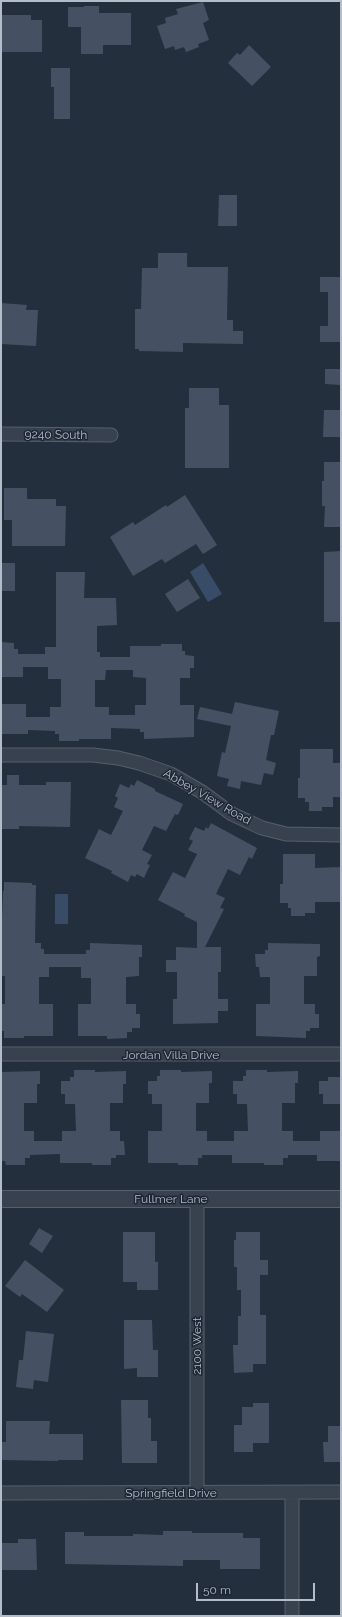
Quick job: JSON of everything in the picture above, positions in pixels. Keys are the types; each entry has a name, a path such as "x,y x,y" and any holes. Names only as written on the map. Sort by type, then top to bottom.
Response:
{"street":[{"name":"9240 South","path":"1,434 112,435"},
{"name":"Abbey View Road","path":"1,755 93,754 118,758 139,763 171,774 202,792 232,814 262,828 286,834 341,835"},
{"name":"Jordan Villa Drive","path":"1,1054 341,1054"},
{"name":"Fullmer Lane","path":"1,1199 341,1199"},
{"name":"2100 West","path":"197,1199 197,1493"},
{"name":"Springfield Drive","path":"1,1493 341,1492"},
{"path":"292,1493 292,1616"}],"water":[{"path":"203,563 222,594 208,602 190,572"},
{"path":"55,894 68,894 68,924 55,924"}],"building":[{"path":"203,2 209,20 203,23 209,40 198,44 199,47 186,52 184,47 175,50 174,46 165,49 157,26 166,23 165,18 178,14 176,9"},
{"path":"99,6 99,13 131,13 131,45 103,45 103,54 81,54 81,27 68,27 68,7"},
{"path":"1,15 31,15 31,20 42,20 42,52 1,52"},
{"path":"249,45 271,67 252,86 228,63 237,53 240,55"},
{"path":"51,68 70,68 70,119 54,119 54,87 51,87"},
{"path":"219,195 237,195 237,226 218,226"},
{"path":"158,253 187,253 187,267 228,267 227,320 233,320 233,331 243,331 243,344 183,343 183,352 139,351 139,349 135,349 135,309 141,309 142,268 158,268"},
{"path":"320,277 341,277 341,342 320,342 320,326 328,326 328,292 320,292"},
{"path":"1,303 27,305 26,310 38,310 36,346 1,344"},
{"path":"325,369 341,369 341,385 325,384"},
{"path":"189,388 219,388 219,405 229,405 229,468 185,468 185,408 189,408"},
{"path":"324,410 341,410 341,437 323,437"},
{"path":"324,462 341,462 341,527 324,527 325,506 322,506 322,481 324,481"},
{"path":"4,488 27,488 27,499 56,499 56,506 66,506 65,546 12,546 12,520 4,520"},
{"path":"185,495 217,545 203,554 196,544 165,563 162,559 133,576 110,537 133,522 135,525 166,505 167,507"},
{"path":"341,551 341,622 324,622 324,552"},
{"path":"1,563 15,563 15,591 1,591"},
{"path":"56,572 85,572 84,598 116,598 117,625 97,626 97,652 100,652 100,657 130,657 130,646 161,646 161,644 182,644 182,651 185,651 185,655 194,656 194,668 190,668 190,678 180,678 180,705 194,705 194,737 144,739 144,732 140,732 140,729 111,728 111,739 79,739 79,741 59,741 59,734 55,734 55,731 28,730 28,734 1,734 1,704 26,704 26,717 50,717 50,707 61,707 61,679 48,679 48,667 23,667 23,677 1,677 1,642 14,643 14,649 18,649 18,654 45,654 45,647 56,647","holes":["106,670 133,670 133,677 146,678 146,705 135,705 135,715 109,715 109,707 95,707 95,680 105,680"]},
{"path":"188,579 200,598 177,612 165,594"},
{"path":"235,702 279,711 274,735 271,735 266,760 276,763 273,775 264,773 261,785 241,781 240,789 227,786 229,779 217,776 222,752 225,753 231,726 197,719 200,707 232,714"},
{"path":"300,749 333,749 333,763 341,763 341,797 333,797 333,807 322,807 322,811 309,811 309,802 305,802 305,798 298,798"},
{"path":"7,775 19,775 19,785 46,785 46,782 71,782 70,827 19,826 19,829 1,829 1,785 7,785"},
{"path":"137,780 155,789 155,791 183,804 178,815 175,814 166,831 154,826 142,850 152,855 147,864 150,865 144,878 137,874 135,877 131,875 128,882 111,873 112,871 85,858 99,829 111,835 123,811 114,807 118,798 115,796 120,784 129,788 131,784 134,786"},
{"path":"211,823 257,848 252,859 249,857 240,875 228,869 216,894 225,898 220,908 224,909 205,947 221,947 221,972 218,972 218,999 228,999 228,1011 218,1011 218,1023 173,1024 173,999 177,999 177,972 166,972 166,960 176,960 176,947 197,948 197,922 158,900 173,872 185,878 197,854 188,850 193,841 189,839 195,827 204,831 206,827 208,829"},
{"path":"283,854 315,854 315,868 341,867 341,902 315,902 315,913 305,913 305,916 291,916 291,908 288,908 288,903 280,903 280,884 283,884"},
{"path":"4,882 32,883 32,885 36,885 35,943 41,943 41,949 44,949 44,954 86,954 86,950 90,950 90,943 142,945 142,957 139,957 139,976 126,977 126,1004 136,1004 136,1014 140,1014 140,1028 132,1028 132,1032 127,1032 127,1038 107,1039 107,1036 78,1036 78,1004 91,1004 91,978 81,978 81,967 49,967 49,977 39,977 39,1004 53,1004 53,1036 4,1038 4,1031 1,1031 1,1004 5,1004 5,976 1,976 1,945"},
{"path":"268,943 320,944 320,956 317,957 317,976 304,976 304,1004 315,1004 315,1014 319,1014 319,1028 310,1028 310,1031 306,1031 306,1038 256,1036 256,1004 270,1004 270,977 260,977 259,967 256,967 255,954 265,954 265,950 268,950"},
{"path":"74,1070 95,1070 95,1072 126,1071 126,1084 123,1084 123,1103 110,1103 110,1131 120,1131 120,1141 124,1141 125,1155 116,1155 116,1158 111,1158 111,1165 92,1165 92,1163 60,1163 60,1154 30,1155 30,1158 25,1158 25,1165 6,1165 5,1161 1,1161 1,1072 40,1071 40,1084 37,1084 37,1103 24,1103 24,1131 34,1131 34,1141 62,1141 62,1131 76,1131 75,1104 65,1104 65,1094 61,1094 61,1081 70,1081 70,1077 74,1077"},
{"path":"160,1070 181,1070 181,1072 212,1071 212,1083 209,1083 209,1103 196,1103 196,1131 207,1131 207,1141 234,1141 234,1131 248,1131 247,1104 237,1104 237,1094 233,1094 233,1081 243,1081 243,1076 246,1076 246,1070 267,1070 267,1072 298,1071 298,1083 295,1083 295,1103 282,1103 282,1131 293,1131 293,1141 320,1141 320,1131 341,1131 341,1161 317,1161 317,1155 288,1155 288,1158 283,1158 283,1165 264,1165 264,1163 232,1163 232,1155 202,1155 202,1158 198,1158 198,1165 148,1163 148,1131 162,1131 162,1104 152,1104 152,1094 148,1094 148,1081 157,1081 157,1076 160,1076"},
{"path":"328,1077 341,1077 341,1104 323,1104 323,1094 319,1094 319,1081 328,1081"},
{"path":"39,1228 53,1236 42,1253 29,1244"},
{"path":"123,1232 155,1232 155,1262 158,1262 158,1290 137,1290 137,1282 123,1282"},
{"path":"236,1232 260,1232 260,1260 268,1260 268,1275 260,1275 260,1315 266,1315 266,1364 253,1364 253,1372 234,1373 233,1345 238,1345 238,1316 241,1316 241,1290 237,1290 237,1267 234,1267 234,1240 236,1240"},
{"path":"25,1260 64,1290 47,1312 22,1294 20,1297 5,1286"},
{"path":"124,1320 152,1320 153,1350 158,1350 158,1377 137,1377 137,1368 124,1369"},
{"path":"26,1331 54,1334 48,1382 34,1380 33,1389 16,1387 19,1360 23,1360"},
{"path":"121,1400 148,1400 148,1418 151,1418 151,1441 157,1441 157,1463 122,1463"},
{"path":"253,1403 269,1403 269,1443 253,1443 253,1452 234,1452 234,1425 242,1425 242,1407 253,1407"},
{"path":"6,1421 50,1421 49,1434 83,1434 83,1460 1,1460 1,1442 6,1442"},
{"path":"328,1426 341,1426 341,1462 324,1462 323,1442 328,1442"},
{"path":"163,1531 192,1531 192,1533 243,1533 243,1538 260,1538 260,1569 220,1569 220,1560 183,1560 183,1566 65,1564 65,1532 84,1532 84,1536 133,1536 133,1534 163,1535"},
{"path":"18,1539 36,1539 37,1570 1,1570 1,1543 18,1543"}]}
